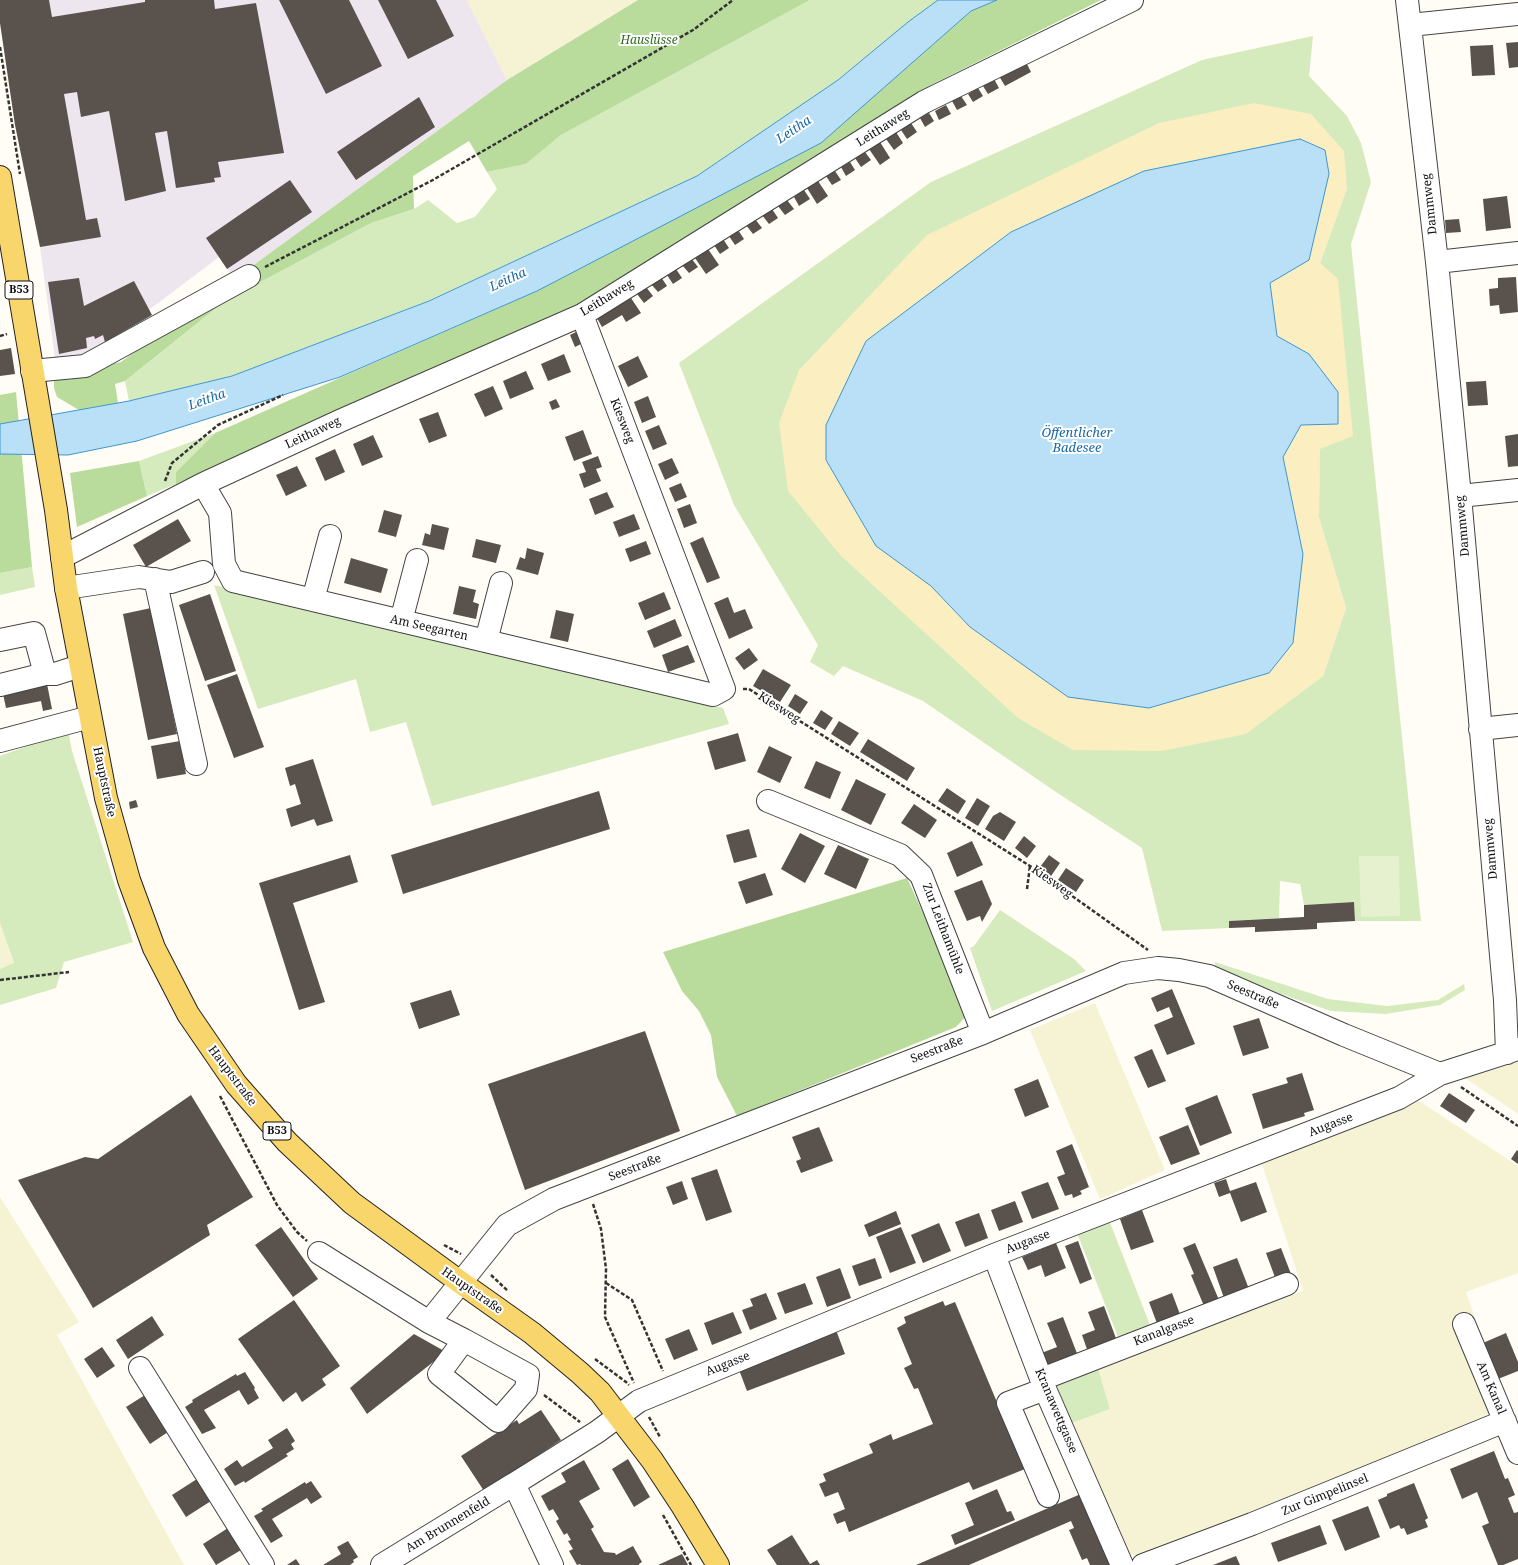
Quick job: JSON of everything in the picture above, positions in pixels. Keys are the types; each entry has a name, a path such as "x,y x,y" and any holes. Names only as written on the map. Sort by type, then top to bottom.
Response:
{"main road":[{"name":"B53","path":"11,178 2,211 33,376"},
{"name":"Hauptstraße","path":"33,376 56,510 66,588 106,798 134,895 154,948 188,1014 236,1084 287,1142 352,1203 532,1333 595,1387 619,1416 656,1466 718,1565"}],"street":[{"name":"Leithaweg","path":"62,557 203,484 342,420 582,315 924,102 1132,0"},
{"name":"Dammweg","path":"1407,0 1437,262 1460,496 1505,1000 1513,1051"},
{"path":"1410,25 1518,14"},
{"path":"1437,262 1518,253"},
{"path":"33,376 85,366 249,276"},
{"name":"Kiesweg","path":"582,315 724,689"},
{"name":"Am Seegarten","path":"203,484 220,513 224,564 232,581 712,695 724,689"},
{"path":"1460,496 1518,490"},
{"path":"313,600 330,536"},
{"path":"401,621 417,560"},
{"path":"66,588 139,577 172,582 202,572"},
{"path":"155,579 196,764"},
{"path":"486,641 502,583"},
{"path":"0,640 34,633 45,674"},
{"path":"0,685 45,674 55,674 80,666"},
{"path":"0,741 90,717"},
{"path":"1480,729 1518,725"},
{"name":"Zur Leithamühle","path":"768,801 900,855 922,875 983,1033"},
{"name":"Seestraße","path":"429,1322 507,1225 554,1199 983,1033 1124,973 1158,968 1179,970 1209,976 1344,1035 1440,1074"},
{"name":"Augasse","path":"597,1432 639,1401 670,1388 994,1255 1399,1098 1440,1074 1513,1051"},
{"path":"319,1253 429,1322 464,1340 528,1375 526,1389 498,1420 439,1374 464,1340"},
{"name":"Kranawettgasse","path":"994,1255 1043,1384 1122,1565"},
{"name":"Kanalgasse","path":"1048,1496 1008,1403 1043,1384 1287,1284"},
{"name":"Am Kanal","path":"1464,1324 1518,1453"},
{"path":"140,1368 263,1565"},
{"name":"Zur Gimpelinsel","path":"1143,1565 1252,1524 1505,1421"},
{"name":"Am Brunnenfeld","path":"382,1565 597,1432"},
{"path":"514,1484 552,1565"}],"path":[{"path":"249,276 431,181 693,30 733,0"},
{"path":"0,46 11,178"},
{"path":"165,483 172,463 218,425 283,395"},
{"name":"Kiesweg","path":"724,689 749,689 1030,866 1147,950 1158,968"},
{"path":"1027,889 1030,866"},
{"path":"0,980 70,972"},
{"path":"1440,1074 1518,1126"},
{"path":"588,1186 601,1229 606,1269 604,1317 633,1381 639,1401"},
{"path":"442,1244 477,1262 511,1294"},
{"path":"606,1282 632,1300 670,1388"},
{"path":"589,1354 626,1382 639,1401"},
{"path":"527,1382 579,1421 597,1432"}],"shaded area":[{"path":"0,0 467,0 507,80 235,279 219,257 149,310 152,315 83,359 55,359 40,247 15,125 0,23"},
{"path":"467,0 638,0 507,80"},
{"path":"0,923 14,964 0,969"},
{"path":"1095,1003 1165,1170 1100,1199 1030,1030"},
{"path":"1518,1055 1518,1114 1462,1076"},
{"path":"1413,1097 1518,1166 1518,1273 1466,1292 1474,1315 1459,1320 1492,1412 1445,1435 1139,1556 1124,1552 1072,1423 1110,1409 1098,1368 1303,1291 1261,1161"},
{"path":"0,1197 79,1322 57,1335 184,1565 0,1565"}],"green space":[{"name":"Hauslüsse","path":"638,0 810,0 561,135 526,164 487,172 469,141 413,176 414,209 371,223 225,301 125,381 115,384 118,403 79,410 57,397 54,388 54,377 121,362 507,80"},
{"path":"810,0 938,0 908,22 838,80 697,176 428,301 232,376 129,401 125,381 225,301 371,223 414,209 428,200 457,223 475,217 497,189 487,172 526,164 561,135"},
{"path":"997,0 1101,0 933,84 553,321 176,484 176,472 215,433 537,291 727,191 909,65 971,11"},
{"path":"1313,36 1309,76 1347,116 1361,143 1371,182 1351,244 1421,921 1355,921 1354,902 1304,905 1300,884 1280,881 1279,918 1229,921 1229,928 1162,931 1142,848 1059,794 923,701 843,666 834,676 810,662 818,645 734,505 679,363 931,182 1202,60","holes":["1347,188 1320,263 1319,518 1346,608 1323,676 1246,733 1018,718 799,370"]},
{"path":"16,392 32,567 0,573 0,395"},
{"path":"215,433 176,472 176,484 147,496 139,461"},
{"path":"139,461 147,496 77,527 70,473"},
{"path":"32,567 35,587 0,595 0,573"},
{"path":"214,585 723,708 729,724 432,806 406,722 370,732 356,679 258,709"},
{"path":"68,731 72,751 133,942 64,962 56,988 0,1005 0,969 14,963 0,923 0,756"},
{"path":"1359,856 1399,856 1400,916 1361,917"},
{"path":"907,878 969,1013 956,1027 737,1116 717,1077 711,1035 699,1011 682,991 663,952"},
{"path":"1000,910 1074,959 1086,971 992,1011 970,948 974,946"},
{"path":"1215,962 1328,999 1387,1006 1438,1000 1464,984 1465,990 1440,1005 1386,1014 1331,1011 1281,994 1215,968"},
{"path":"1109,1220 1150,1325 1118,1337 1077,1233"},
{"path":"1098,1368 1110,1409 1072,1423 1056,1384"}],"sand":[{"path":"1254,103 1311,114 1344,151 1347,188 1320,263 1338,279 1353,436 1320,449 1319,518 1346,608 1323,676 1246,734 1162,751 1073,750 1018,718 841,556 788,491 779,423 799,370 927,235 1159,123","holes":["1300,139 1309,259 1270,282 1277,336 1309,354 1301,425 1283,457 1303,554 1021,663 970,627 931,586 876,546 1011,232 1144,171"]}],"water":[{"name":"Leitha","path":"938,0 997,0 971,11 821,143 537,291 340,377 137,441 68,455 0,454 0,424 129,401 232,376 429,301 697,176 838,80 908,22"},
{"name":"Öffentlicher Badesee","path":"1300,139 1325,150 1329,174 1309,260 1270,283 1277,336 1309,354 1338,392 1338,424 1301,425 1283,457 1303,554 1293,643 1269,673 1149,708 1068,697 970,627 931,586 876,546 826,460 826,425 866,341 1011,232 1144,171"}],"building":[{"path":"0,0 49,0 52,17 145,2 145,0 214,0 215,9 256,3 284,153 218,162 221,177 214,178 215,182 176,188 167,131 155,133 166,191 125,201 109,111 81,117 77,92 64,94 86,220 97,218 101,237 40,247 15,125 0,23"},
{"path":"279,0 349,0 382,66 326,94"},
{"path":"378,0 436,0 454,36 408,59"},
{"path":"1518,42 1518,67 1509,68 1506,43"},
{"path":"1493,45 1495,75 1472,76 1470,46"},
{"path":"1026,62 1031,72 1005,86 999,76"},
{"path":"994,79 999,88 988,94 983,86"},
{"path":"978,88 983,96 973,102 968,94"},
{"path":"961,96 967,105 957,110 952,101"},
{"path":"419,97 435,127 356,180 337,152"},
{"path":"946,105 951,114 939,120 935,111"},
{"path":"929,113 934,121 925,127 920,118"},
{"path":"911,123 917,132 907,139 901,130"},
{"path":"896,132 903,143 894,150 886,139"},
{"path":"880,142 890,158 880,165 869,149"},
{"path":"865,152 871,160 861,167 855,158"},
{"path":"850,162 855,170 846,176 841,167"},
{"path":"835,171 841,180 832,185 826,176"},
{"path":"290,180 312,212 227,269 206,238"},
{"path":"818,181 828,196 817,204 807,188"},
{"path":"804,190 810,199 799,206 794,197"},
{"path":"1507,196 1511,228 1486,231 1483,199"},
{"path":"787,200 794,209 785,215 778,206"},
{"path":"772,209 778,218 769,224 762,215"},
{"path":"755,219 762,228 753,234 746,225"},
{"path":"1459,219 1461,232 1446,233 1445,220"},
{"path":"738,230 744,239 735,245 729,236"},
{"path":"723,239 729,248 720,254 714,245"},
{"path":"708,249 719,265 706,274 695,258"},
{"path":"691,258 698,267 689,273 682,265"},
{"path":"676,269 682,278 673,284 667,275"},
{"path":"661,277 667,286 658,292 651,284"},
{"path":"1516,277 1518,312 1500,314 1499,305 1490,306 1489,289 1498,288 1498,278"},
{"path":"79,278 84,306 134,281 152,315 105,342 103,335 95,339 94,336 86,338 87,348 59,354 48,282"},
{"path":"646,287 653,296 644,303 637,294"},
{"path":"631,298 641,313 626,322 622,315 602,327 597,318"},
{"path":"576,332 581,344 575,347 570,335"},
{"path":"11,348 15,374 0,376 0,350"},
{"path":"564,354 571,372 548,381 541,364"},
{"path":"638,356 648,377 628,387 618,366"},
{"path":"526,371 534,389 510,399 503,381"},
{"path":"1486,381 1488,405 1468,406 1466,382"},
{"path":"493,386 503,409 485,417 474,394"},
{"path":"648,396 656,417 642,423 634,402"},
{"path":"556,399 560,407 552,410 549,402"},
{"path":"438,412 447,436 429,443 419,419"},
{"path":"659,425 667,444 653,450 645,431"},
{"path":"583,430 592,454 574,461 565,437"},
{"path":"1518,434 1518,466 1508,467 1505,436"},
{"path":"373,435 383,457 362,466 353,444"},
{"path":"335,449 345,472 325,481 315,458"},
{"path":"598,456 602,467 596,469 601,481 584,488 579,474 586,472 582,462"},
{"path":"672,458 679,473 665,480 658,464"},
{"path":"297,466 307,486 286,496 276,475"},
{"path":"681,483 687,497 675,502 669,488"},
{"path":"607,492 614,507 595,515 589,499"},
{"path":"690,504 697,523 684,528 677,509"},
{"path":"384,510 402,515 396,537 378,532"},
{"path":"634,514 640,529 619,537 613,522"},
{"path":"178,519 191,541 146,567 133,545"},
{"path":"432,524 449,528 444,550 422,545 425,533 430,535"},
{"path":"703,537 720,578 707,583 690,543"},
{"path":"476,539 501,545 496,563 472,557"},
{"path":"646,541 651,554 630,562 625,549"},
{"path":"527,548 544,553 538,575 516,569 520,557 525,559"},
{"path":"351,558 388,569 381,593 344,583"},
{"path":"459,586 476,590 473,602 479,604 476,619 453,614"},
{"path":"664,592 671,609 645,620 638,603"},
{"path":"210,594 236,671 205,681 179,605"},
{"path":"728,597 734,613 745,609 753,628 729,639 714,603"},
{"path":"151,608 177,734 148,740 123,614"},
{"path":"556,610 574,614 568,642 550,638"},
{"path":"675,619 682,636 654,648 647,631"},
{"path":"688,645 695,662 668,672 662,655"},
{"path":"749,648 758,660 744,670 735,658"},
{"path":"763,669 791,685 780,702 753,686"},
{"path":"237,674 264,747 234,758 207,685"},
{"path":"47,684 52,709 43,711 41,701 6,708 3,694"},
{"path":"795,694 808,702 800,714 788,706"},
{"path":"821,710 833,718 825,730 813,723"},
{"path":"839,721 859,733 850,746 831,734"},
{"path":"738,733 746,761 715,770 707,742"},
{"path":"868,739 915,768 907,781 860,752"},
{"path":"180,741 186,774 157,779 151,746"},
{"path":"769,746 792,757 780,783 757,772"},
{"path":"313,759 333,821 317,826 314,819 291,827 286,809 301,804 295,784 290,786 285,768"},
{"path":"816,761 841,772 830,799 804,788"},
{"path":"856,779 886,794 871,825 841,810"},
{"path":"947,788 966,801 958,814 938,801"},
{"path":"599,791 610,829 403,894 391,855"},
{"path":"977,798 990,806 978,826 965,818"},
{"path":"136,800 138,807 130,809 129,802"},
{"path":"914,804 937,820 925,838 901,823"},
{"path":"1000,812 1016,822 1004,841 985,829 993,816"},
{"path":"749,829 757,857 734,863 726,835"},
{"path":"800,833 825,846 805,883 781,869"},
{"path":"1024,836 1036,846 1027,858 1015,848"},
{"path":"972,841 983,865 957,877 947,853"},
{"path":"838,845 869,859 856,889 824,874"},
{"path":"350,855 358,882 293,903 325,1002 299,1010 259,883"},
{"path":"1049,855 1060,863 1051,876 1040,867"},
{"path":"1066,868 1084,880 1076,892 1058,880"},
{"path":"765,873 773,895 746,904 738,882"},
{"path":"982,880 992,904 982,922 980,916 967,921 954,891"},
{"path":"1354,902 1355,921 1317,923 1317,929 1255,932 1255,927 1229,928 1229,921 1304,917 1304,905"},
{"path":"1172,989 1195,1044 1167,1055 1154,1025 1173,1017 1169,1007 1157,1012 1151,998"},
{"path":"451,990 460,1015 419,1029 410,1003"},
{"path":"1259,1018 1269,1048 1243,1056 1233,1026"},
{"path":"645,1031 680,1131 525,1190 488,1084"},
{"path":"1152,1049 1166,1081 1148,1088 1134,1057"},
{"path":"1302,1073 1314,1110 1304,1113 1305,1116 1263,1129 1252,1094 1288,1083 1286,1078"},
{"path":"1038,1079 1049,1107 1025,1117 1014,1089"},
{"path":"1449,1093 1475,1110 1466,1123 1440,1106"},
{"path":"191,1095 253,1197 207,1225 210,1235 93,1308 18,1180 85,1157 98,1159"},
{"path":"1217,1095 1232,1133 1200,1146 1185,1108"},
{"path":"1188,1125 1200,1154 1171,1165 1159,1137"},
{"path":"819,1127 833,1161 801,1173 796,1161 801,1159 792,1137"},
{"path":"1072,1144 1089,1187 1080,1191 1082,1194 1073,1198 1072,1194 1065,1196 1057,1177 1065,1174 1056,1151"},
{"path":"1517,1150 1518,1151 1518,1164 1511,1159"},
{"path":"717,1169 732,1212 706,1221 691,1178"},
{"path":"1226,1179 1230,1191 1256,1182 1267,1212 1241,1222 1230,1193 1219,1197 1214,1183"},
{"path":"682,1181 688,1199 673,1205 666,1187"},
{"path":"1048,1182 1059,1209 1032,1219 1021,1192"},
{"path":"1015,1201 1023,1222 999,1231 991,1210"},
{"path":"1142,1210 1154,1242 1131,1250 1120,1219"},
{"path":"896,1211 901,1224 869,1237 864,1225"},
{"path":"979,1213 988,1238 965,1247 955,1222"},
{"path":"939,1223 951,1251 923,1263 911,1235"},
{"path":"281,1227 318,1279 293,1297 255,1245"},
{"path":"901,1227 916,1263 890,1273 876,1237"},
{"path":"1078,1241 1092,1279 1080,1284 1065,1246"},
{"path":"1056,1243 1066,1268 1045,1277 1041,1265 1028,1270 1022,1257"},
{"path":"1195,1243 1219,1300 1204,1306 1191,1275 1194,1274 1183,1248"},
{"path":"1281,1248 1291,1274 1276,1280 1266,1253"},
{"path":"875,1258 882,1278 859,1286 852,1266"},
{"path":"1237,1258 1249,1289 1224,1298 1213,1267"},
{"path":"840,1268 851,1298 827,1307 816,1277"},
{"path":"805,1283 813,1304 785,1314 777,1293"},
{"path":"766,1293 777,1319 750,1330 742,1310 753,1306 750,1299"},
{"path":"1172,1293 1181,1317 1158,1326 1149,1302"},
{"path":"294,1300 340,1366 322,1379 326,1385 302,1402 296,1392 283,1402 238,1339"},
{"path":"943,1301 945,1306 955,1302 1025,1469 973,1490 969,1482 849,1532 845,1521 837,1524 833,1514 845,1509 838,1492 825,1497 819,1484 826,1481 823,1474 873,1453 869,1444 891,1434 893,1440 933,1424 918,1388 914,1389 904,1368 912,1364 897,1328 906,1323 904,1317"},
{"path":"1104,1306 1117,1341 1088,1352 1082,1335 1095,1330 1088,1312"},
{"path":"733,1312 742,1333 712,1345 704,1323"},
{"path":"152,1316 164,1335 128,1359 116,1340"},
{"path":"1063,1317 1078,1356 1044,1368 1039,1354 1057,1347 1047,1323"},
{"path":"689,1329 698,1350 674,1360 665,1339"},
{"path":"836,1330 845,1354 747,1391 738,1367"},
{"path":"1506,1333 1518,1362 1518,1371 1498,1379 1483,1343"},
{"path":"414,1334 446,1352 367,1414 350,1388"},
{"path":"102,1347 115,1366 97,1378 84,1359"},
{"path":"245,1372 255,1388 254,1389 259,1398 248,1405 239,1390 204,1410 216,1428 202,1434 185,1407 193,1402 192,1400 236,1374 237,1376"},
{"path":"145,1395 168,1432 150,1444 126,1407"},
{"path":"541,1410 561,1440 484,1491 461,1456 517,1420 519,1424"},
{"path":"287,1428 295,1441 291,1444 294,1449 286,1454 288,1456 245,1483 244,1481 235,1486 224,1469 237,1460 242,1467 273,1448 268,1440"},
{"path":"1494,1451 1505,1479 1508,1478 1515,1495 1508,1498 1514,1513 1518,1512 1518,1559 1503,1565 1498,1565 1482,1526 1489,1523 1477,1492 1462,1499 1450,1469"},
{"path":"628,1459 650,1497 634,1507 612,1469"},
{"path":"584,1460 600,1489 579,1501 594,1527 591,1529 604,1552 615,1553 616,1555 633,1546 642,1562 639,1565 577,1565 569,1551 573,1549 568,1541 571,1540 567,1533 564,1535 556,1521 559,1519 553,1509 549,1511 541,1496 566,1482 561,1473"},
{"path":"197,1479 211,1501 186,1517 172,1495"},
{"path":"311,1481 322,1497 311,1504 307,1498 272,1519 283,1536 271,1543 254,1516 263,1511 261,1509 305,1482 306,1484"},
{"path":"1414,1483 1428,1518 1425,1520 1428,1527 1407,1535 1404,1528 1401,1529 1399,1525 1390,1529 1378,1500 1387,1496 1387,1494"},
{"path":"997,1489 1007,1512 1011,1511 1015,1520 955,1545 951,1535 974,1525 965,1503"},
{"path":"1083,1493 1114,1565 1090,1565 1087,1558 1082,1560 1069,1530 1074,1528 1071,1521 969,1565 916,1565"},
{"path":"1368,1506 1380,1537 1345,1551 1332,1520"},
{"path":"1320,1525 1327,1544 1278,1562 1271,1543"},
{"path":"228,1528 241,1550 216,1565 203,1544"},
{"path":"792,1535 810,1564 817,1560 820,1565 777,1565 767,1550"},
{"path":"348,1541 358,1557 353,1560 354,1562 350,1565 323,1565 341,1554 337,1547"},
{"path":"682,1554 688,1565 658,1565"},
{"path":"1236,1556 1240,1565 1213,1565"},
{"path":"296,1559 300,1565 287,1565"}]}
